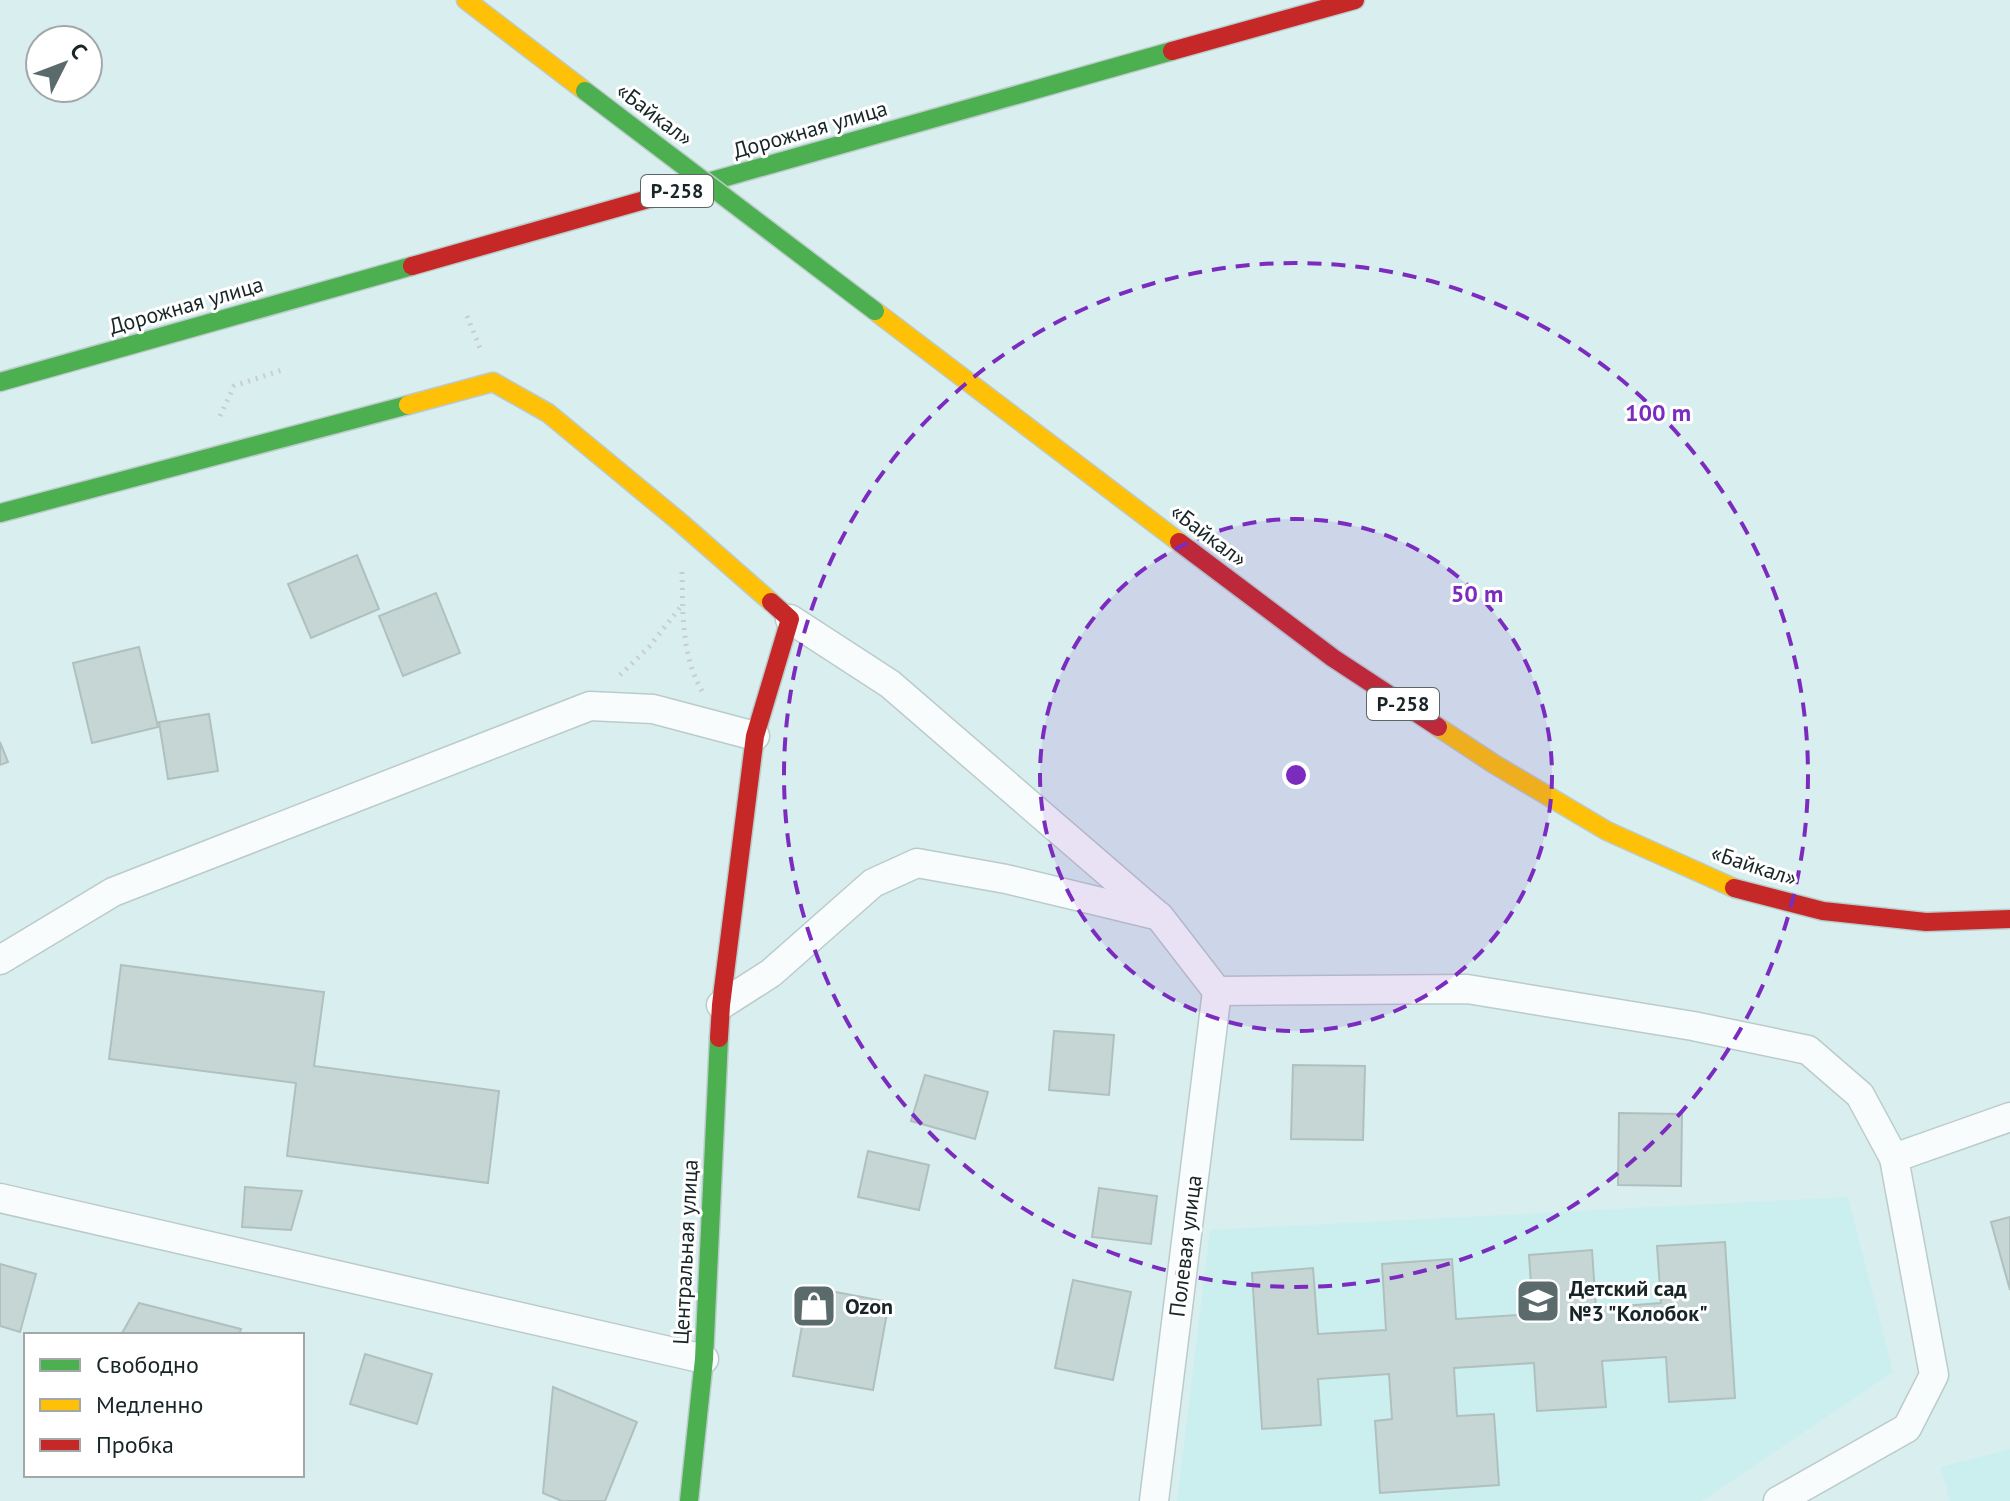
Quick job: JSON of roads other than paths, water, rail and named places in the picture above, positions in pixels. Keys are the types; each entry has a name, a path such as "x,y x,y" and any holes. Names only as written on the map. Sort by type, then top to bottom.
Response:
{"main road":[{"name":"«Байкал»","path":"466,0 1333,658 1494,764 1607,831 1727,886 1823,911 1926,922 2010,919"},
{"name":"Дорожная улица","path":"0,382 1355,0"},
{"path":"0,513 493,382 548,413 681,523 790,619"},
{"name":"Центральная улица","path":"689,1501 704,1359 721,1005 755,736 790,619"}],"street":[{"path":"790,619 890,684 1159,916 1217,991 1467,989 1693,1026 1808,1050 1860,1095 1894,1158 1934,1375 1907,1428 1778,1501"},
{"path":"0,960 113,892 590,706 653,709 755,736"},
{"path":"721,1005 771,973 873,883 917,863 1006,879 1159,916"},
{"name":"Полевая улица","path":"1154,1501 1217,991"},
{"path":"1894,1158 2010,1117"},
{"path":"0,1198 704,1359"}],"place":[{"name":"Детский сад №3 \"Колобок\"","path":"1538,1301"},
{"name":"Ozon","path":"814,1306"}]}
